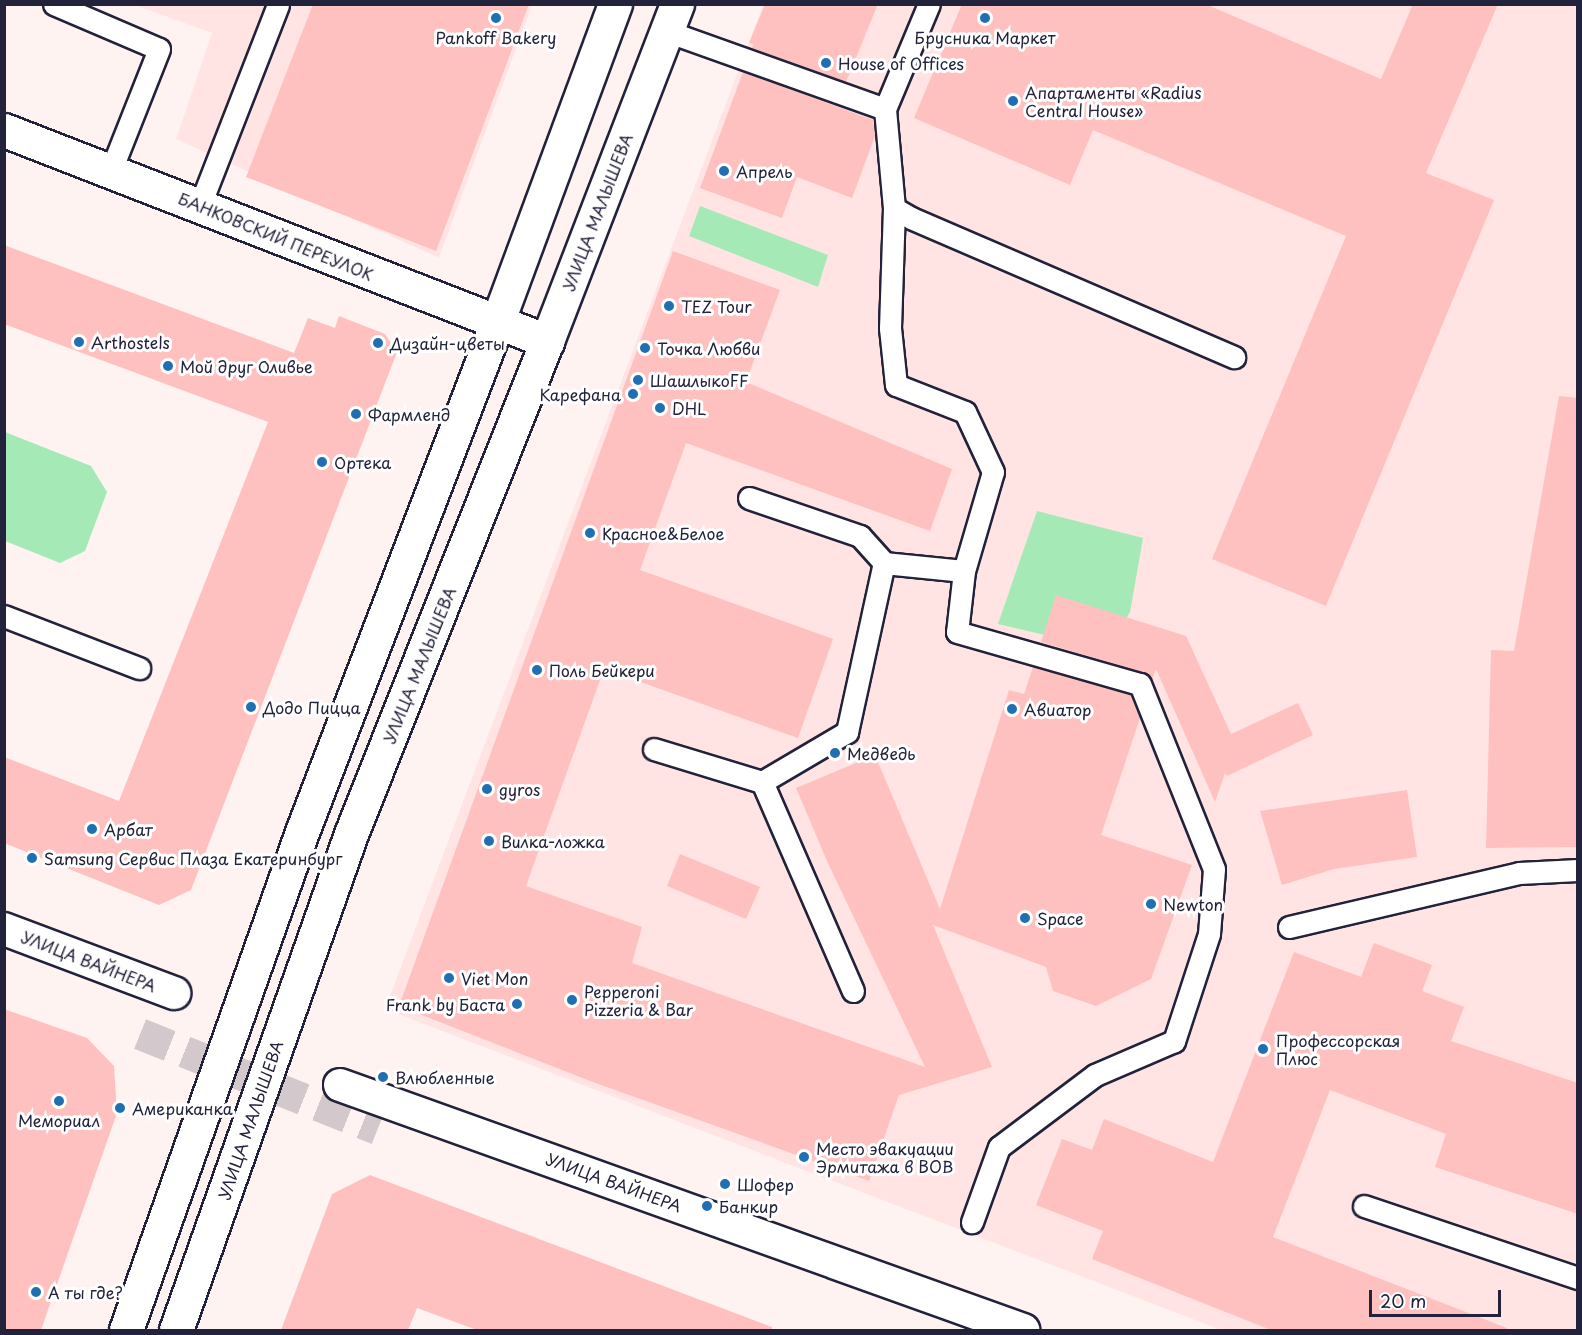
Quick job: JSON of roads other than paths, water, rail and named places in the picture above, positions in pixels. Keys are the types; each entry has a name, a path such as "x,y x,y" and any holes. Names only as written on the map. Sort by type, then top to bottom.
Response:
{"main road":[{"path":"126,1330 302,832 497,323 615,4"},
{"name":"УЛИЦА МАЛЫШЕВА","path":"176,1330 351,834 547,341 672,18"},
{"name":"БАНКОВСКИЙ ПЕРЕУЛОК","path":"4,130 547,341"}],"street":[{"name":"УЛИЦА ВАЙНЕРА","path":"4,929 174,993"},
{"name":"УЛИЦА ВАЙНЕРА","path":"340,1085 1023,1330"}],"lane":[{"path":"54,4 159,49 111,170"},
{"path":"929,4 885,109 894,208 890,328 896,386 965,412 993,472 964,571 955,638 1140,684 1215,869 1209,934 1174,1041 1095,1075 999,1147 972,1222"},
{"path":"200,205 278,5"},
{"path":"672,18 885,109"},
{"path":"894,208 911,218 1234,357"},
{"path":"749,498 860,536 885,562 964,571"},
{"path":"654,749 762,782 847,732 885,562"},
{"path":"4,616 139,668"},
{"path":"762,782 853,991"},
{"path":"1289,927 1519,873 1578,870"},
{"path":"1364,1206 1578,1278"}],"tunnel":[{"path":"140,1034 378,1129"}],"place":[{"name":"Pankoff Bakery","path":"496,18"},
{"name":"Брусника Маркет","path":"985,18"},
{"name":"House of Offices","path":"826,63"},
{"name":"Апартаменты «Radius Central House»","path":"1013,101"},
{"name":"Апрель","path":"724,171"},
{"name":"TEZ Tour","path":"669,306"},
{"name":"Arthostels","path":"79,342"},
{"name":"Дизайн-цветы","path":"378,343"},
{"name":"Точка Любви","path":"645,348"},
{"name":"Мой друг Оливье","path":"168,366"},
{"name":"ШашлыкоFF","path":"638,380"},
{"name":"Карефана","path":"633,394"},
{"name":"DHL","path":"660,408"},
{"name":"Фармленд","path":"356,414"},
{"name":"Ортека","path":"322,462"},
{"name":"Красное&Белое","path":"590,533"},
{"name":"Поль Бейкери","path":"537,670"},
{"name":"Додо Пицца","path":"251,707"},
{"name":"Авиатор","path":"1012,709"},
{"name":"Медведь","path":"835,753"},
{"name":"gyros","path":"487,789"},
{"name":"Арбат","path":"92,829"},
{"name":"Вилка-ложка","path":"489,841"},
{"name":"Samsung Сервис Плаза Екатеринбург","path":"32,858"},
{"name":"Newton","path":"1151,904"},
{"name":"Space","path":"1025,918"},
{"name":"Viet Mon","path":"449,978"},
{"name":"Pepperoni Pizzeria & Bar","path":"572,1000"},
{"name":"Frank by Баста","path":"517,1004"},
{"name":"Профессорская Плюс","path":"1263,1049"},
{"name":"Влюбленные","path":"383,1077"},
{"name":"Мемориал","path":"59,1101"},
{"name":"Американка","path":"120,1108"},
{"name":"Место эвакуации Эрмитажа в ВОВ","path":"804,1157"},
{"name":"Шофер","path":"725,1184"},
{"name":"Банкир","path":"707,1206"},
{"name":"А ты где?","path":"36,1292"}]}
